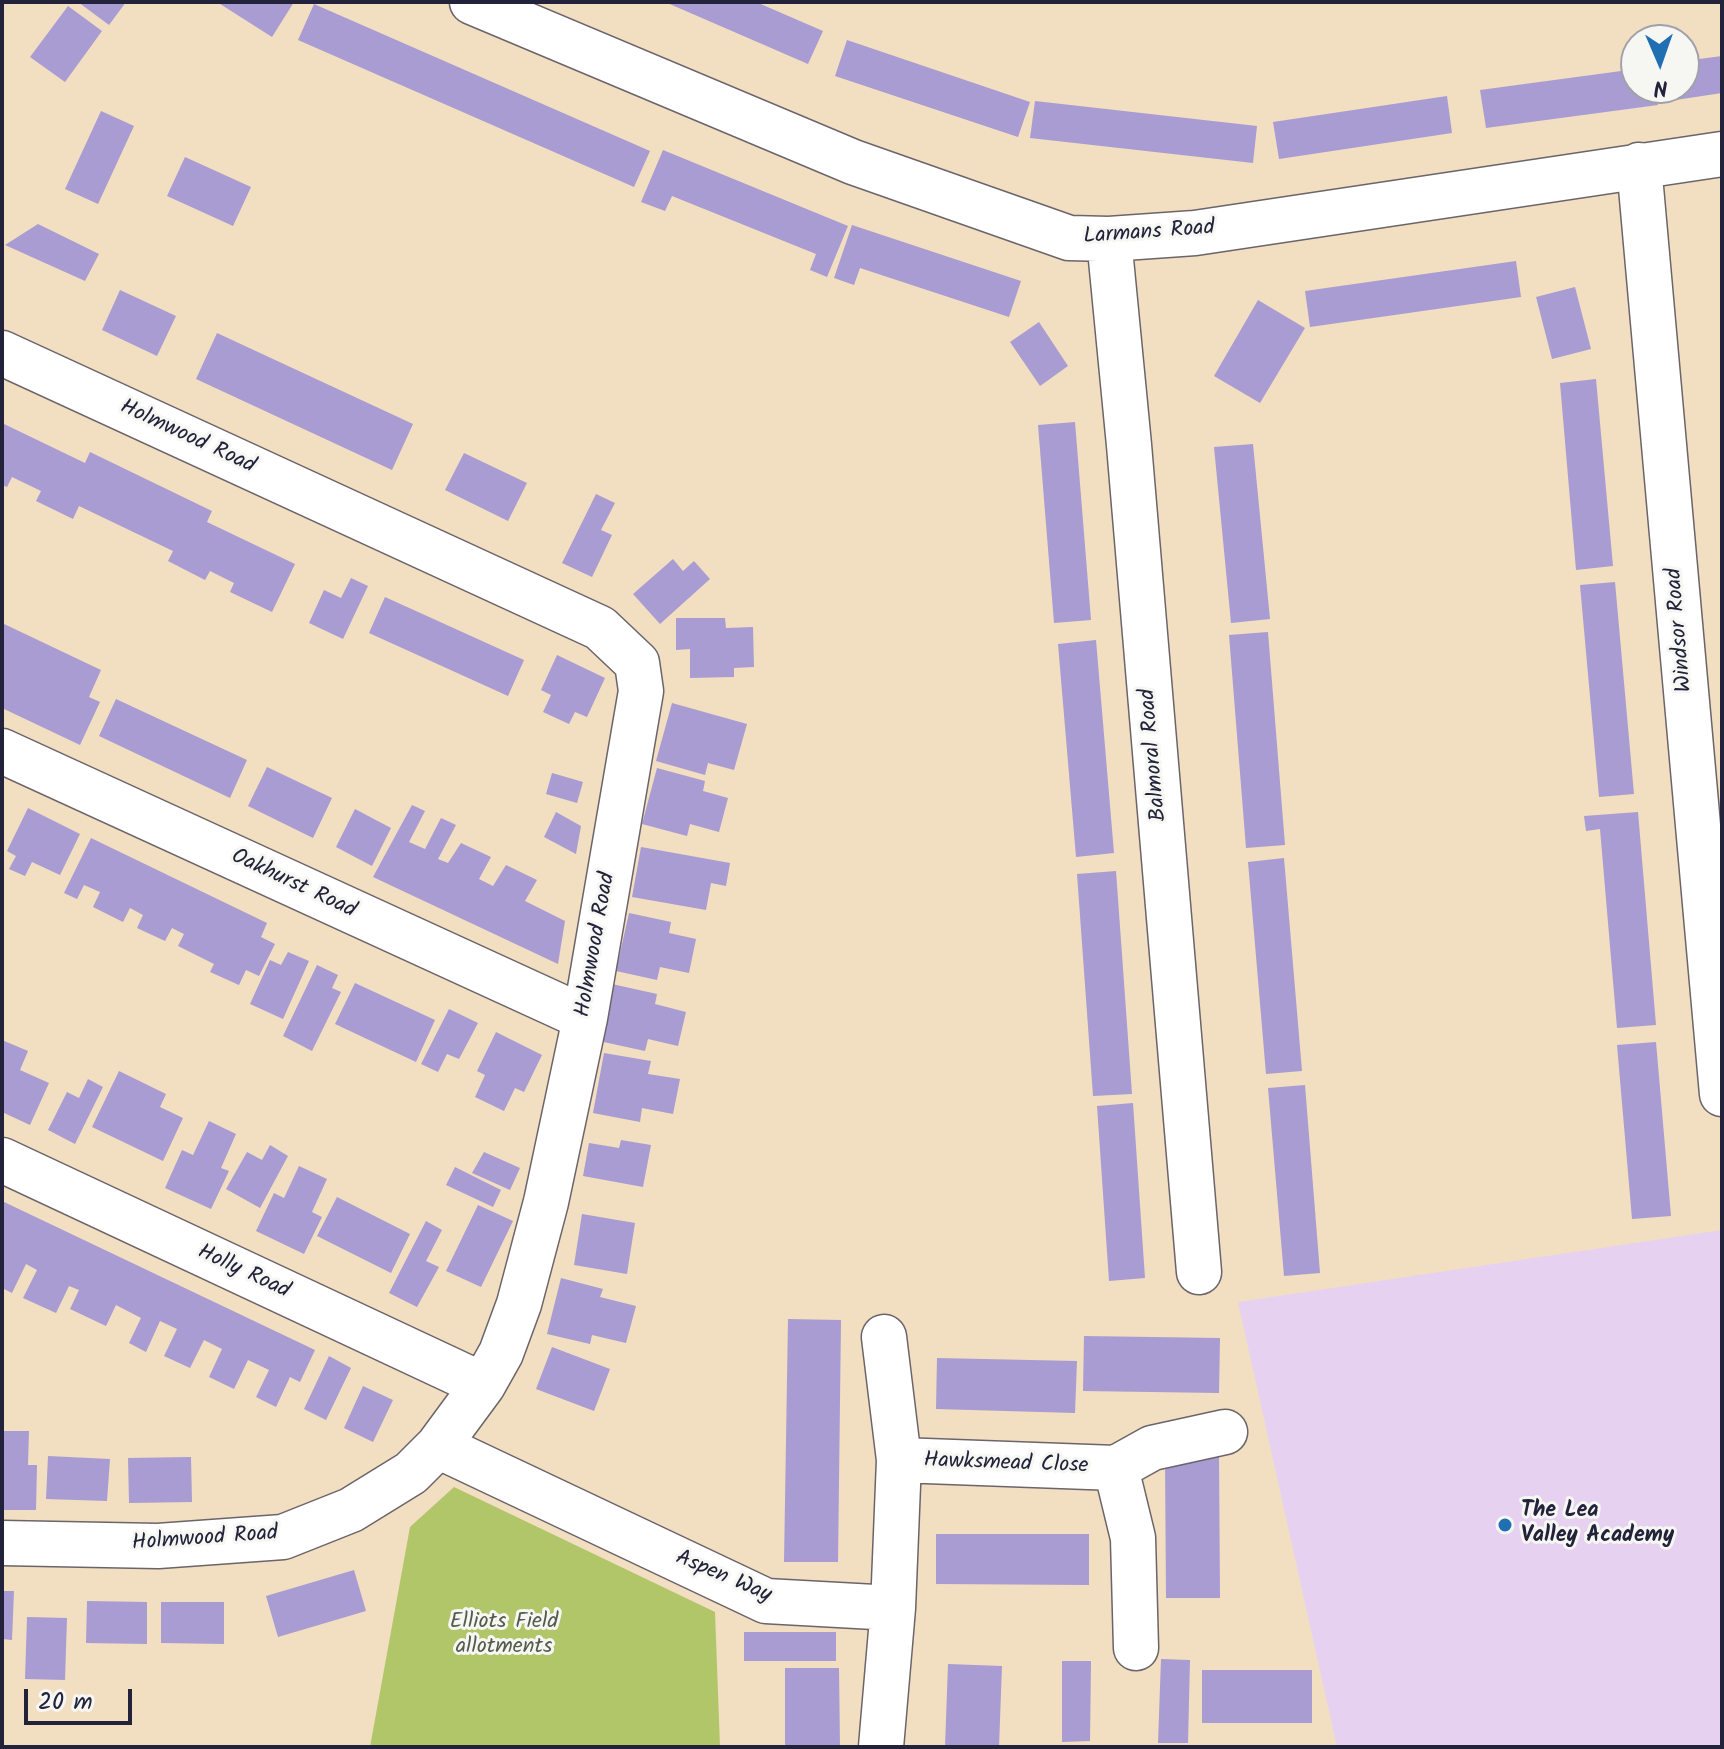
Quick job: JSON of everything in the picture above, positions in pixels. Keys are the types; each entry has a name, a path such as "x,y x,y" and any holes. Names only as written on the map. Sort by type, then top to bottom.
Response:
{"street":[{"name":"Larmans Road","path":"472,2 853,162 1069,238 1109,239 1195,233 1722,154"},
{"name":"Windsor Road","path":"1639,165 1722,1094"},
{"name":"Balmoral Road","path":"1109,239 1199,1272"},
{"name":"Holmwood Road","path":"2,353 600,628 637,663 641,691 585,1018 546,1202 519,1304 501,1353 483,1385 438,1446 411,1473 351,1510 283,1537 158,1546 2,1543"},
{"name":"Oakhurst Road","path":"2,751 585,1018"},
{"name":"Holly Road","path":"2,1160 483,1385"},
{"path":"884,1337 899,1460"},
{"name":"Hawksmead Close","path":"893,1608 899,1460 1116,1468 1152,1448 1225,1432"},
{"name":"Aspen Way","path":"438,1446 766,1601 893,1608"},
{"name":"Hawksmead Close","path":"1116,1468 1133,1538 1136,1648"},
{"path":"881,1747 893,1608"}],"shaded area":[{"name":"The Lea Valley Academy","path":"1722,1230 1722,1747 1337,1747 1238,1302"}],"green space":[{"name":"Elliots Field allotments","path":"454,1487 715,1612 720,1747 370,1747 410,1527"}],"building":[{"path":"78,2 126,2 109,25"},
{"path":"217,2 294,2 272,37"},
{"path":"665,2 756,2 823,31 808,64"},
{"path":"314,4 650,151 634,187 298,40"},
{"path":"68,6 102,31 65,82 30,57"},
{"path":"847,40 1030,102 1018,137 835,76"},
{"path":"1722,56 1722,93 1700,96 1700,59"},
{"path":"1620,71 1620,104 1658,105 1486,128 1480,90"},
{"path":"1447,96 1452,133 1279,159 1273,122"},
{"path":"1035,101 1257,126 1253,163 1030,138"},
{"path":"101,111 134,126 98,204 65,189"},
{"path":"663,150 848,226 827,277 810,270 816,254 672,196 665,211 641,202"},
{"path":"185,157 251,187 233,226 167,196"},
{"path":"38,224 99,254 85,281 5,245"},
{"path":"852,225 1021,281 1009,317 860,268 854,285 834,278"},
{"path":"1516,261 1521,297 1310,327 1305,291"},
{"path":"1575,287 1591,349 1552,359 1536,297"},
{"path":"120,290 176,316 157,356 102,330"},
{"path":"1258,300 1305,328 1260,403 1214,376"},
{"path":"1039,322 1068,366 1040,386 1010,342"},
{"path":"217,333 413,424 392,470 196,379"},
{"path":"1596,379 1613,566 1576,570 1560,383"},
{"path":"1075,422 1091,620 1054,623 1038,425"},
{"path":"2,423 85,463 90,452 212,511 207,522 295,564 272,612 230,592 234,583 210,571 205,580 168,561 173,551 79,506 73,519 36,501 41,491 12,477 7,487 2,485"},
{"path":"1253,444 1270,619 1231,623 1214,447"},
{"path":"464,453 527,483 508,521 445,490"},
{"path":"596,494 615,503 601,530 612,535 592,577 562,563"},
{"path":"673,559 683,571 694,561 710,579 660,624 633,594"},
{"path":"351,578 368,586 343,639 309,623 324,590 341,598"},
{"path":"1615,582 1634,794 1599,797 1580,585"},
{"path":"385,597 524,660 508,696 369,633"},
{"path":"676,618 725,618 726,628 753,627 754,667 734,668 734,677 690,678 690,649 676,650"},
{"path":"2,623 101,670 89,697 100,702 80,745 2,708"},
{"path":"1268,632 1285,845 1246,848 1229,635"},
{"path":"1096,640 1114,853 1076,857 1058,644"},
{"path":"557,655 605,678 587,717 575,712 569,724 543,712 551,695 541,690"},
{"path":"116,699 247,760 230,798 99,736"},
{"path":"672,703 747,724 734,770 708,763 705,775 656,761"},
{"path":"267,767 332,798 313,838 248,806"},
{"path":"657,768 705,781 703,791 728,798 719,832 690,824 687,836 642,824"},
{"path":"552,773 583,782 577,803 546,794"},
{"path":"412,805 425,811 409,842 425,849 441,818 456,825 438,859 448,863 461,843 491,857 479,879 493,886 506,865 537,880 525,901 565,921 558,964 373,877"},
{"path":"28,808 80,834 60,875 32,862 25,876 9,869 16,856 7,851"},
{"path":"355,809 391,828 372,866 336,847"},
{"path":"556,812 581,826 576,854 544,837"},
{"path":"1638,812 1656,1025 1617,1028 1600,829 1586,831 1584,816"},
{"path":"91,838 267,923 261,937 275,944 259,976 246,970 239,985 210,972 214,964 178,946 184,934 172,928 165,941 137,928 143,915 130,908 123,922 93,907 100,892 84,885 77,899 64,893"},
{"path":"641,847 730,863 726,886 711,883 706,910 632,897"},
{"path":"1284,858 1302,1071 1266,1074 1248,862"},
{"path":"1116,871 1132,1094 1093,1096 1077,874"},
{"path":"629,913 671,922 669,933 696,939 689,973 660,967 657,980 616,971"},
{"path":"288,952 309,961 283,1019 250,1004 270,960 281,965"},
{"path":"317,965 338,975 332,988 341,992 312,1051 283,1036"},
{"path":"355,983 435,1020 416,1062 335,1024"},
{"path":"612,984 657,994 655,1004 686,1012 678,1046 648,1039 645,1051 599,1041"},
{"path":"449,1009 478,1023 459,1059 447,1054 438,1072 421,1064"},
{"path":"496,1032 542,1055 524,1092 515,1088 504,1111 475,1097 485,1075 477,1071"},
{"path":"2,1040 28,1051 20,1070 49,1083 30,1125 2,1112"},
{"path":"1656,1042 1671,1216 1632,1219 1617,1045"},
{"path":"604,1053 651,1061 648,1074 680,1079 673,1114 642,1108 640,1122 593,1113"},
{"path":"119,1071 166,1094 160,1107 183,1118 163,1161 92,1127"},
{"path":"88,1079 103,1087 75,1144 48,1130 67,1092 79,1098"},
{"path":"1305,1085 1320,1273 1284,1276 1268,1088"},
{"path":"1133,1103 1145,1278 1109,1281 1097,1106"},
{"path":"209,1121 236,1134 221,1168 229,1171 211,1209 165,1188 182,1150 193,1155"},
{"path":"621,1140 651,1145 643,1187 583,1176 589,1143 619,1148"},
{"path":"270,1145 288,1156 260,1208 226,1189 247,1152 262,1160"},
{"path":"484,1152 520,1168 510,1190 472,1173"},
{"path":"299,1166 327,1179 312,1212 322,1217 304,1254 256,1231 274,1193 284,1198"},
{"path":"455,1167 501,1190 493,1207 446,1185"},
{"path":"337,1197 410,1234 391,1273 317,1236"},
{"path":"2,1201 315,1350 300,1382 290,1377 276,1407 256,1397 269,1370 248,1360 234,1389 209,1377 222,1349 204,1340 190,1368 164,1356 177,1329 160,1321 146,1352 129,1343 141,1318 116,1305 106,1326 70,1309 79,1290 69,1286 56,1313 23,1298 37,1270 26,1264 12,1293 2,1288"},
{"path":"478,1205 513,1221 481,1287 446,1271"},
{"path":"582,1214 635,1223 627,1274 574,1265"},
{"path":"426,1221 442,1230 426,1261 439,1267 417,1307 389,1293"},
{"path":"561,1278 603,1289 600,1297 636,1306 626,1343 592,1335 590,1344 547,1334"},
{"path":"788,1319 841,1320 838,1562 784,1562"},
{"path":"1084,1336 1220,1338 1219,1393 1083,1391"},
{"path":"552,1347 610,1369 594,1411 536,1389"},
{"path":"329,1356 351,1368 326,1420 304,1409"},
{"path":"937,1358 1077,1361 1075,1413 936,1409"},
{"path":"363,1386 393,1400 373,1442 344,1428"},
{"path":"2,1431 29,1431 28,1465 37,1465 36,1510 2,1510"},
{"path":"48,1456 110,1459 107,1501 46,1499"},
{"path":"1219,1456 1220,1598 1166,1598 1165,1457"},
{"path":"191,1457 192,1502 129,1503 128,1458"},
{"path":"936,1534 1089,1534 1089,1585 936,1584"},
{"path":"354,1570 366,1611 278,1637 266,1596"},
{"path":"2,1591 14,1591 12,1640 2,1639"},
{"path":"87,1601 147,1602 147,1644 86,1643"},
{"path":"161,1602 224,1602 224,1644 161,1643"},
{"path":"27,1617 67,1618 65,1680 25,1679"},
{"path":"744,1632 836,1632 836,1661 744,1661"},
{"path":"1161,1659 1190,1660 1188,1743 1158,1743"},
{"path":"1062,1661 1091,1661 1090,1741 1062,1742"},
{"path":"948,1664 1002,1666 999,1747 945,1747"},
{"path":"785,1668 839,1668 840,1747 785,1747"},
{"path":"1202,1670 1312,1670 1312,1723 1202,1723"}],"place":[{"name":"The Lea Valley Academy","path":"1505,1525"}]}
